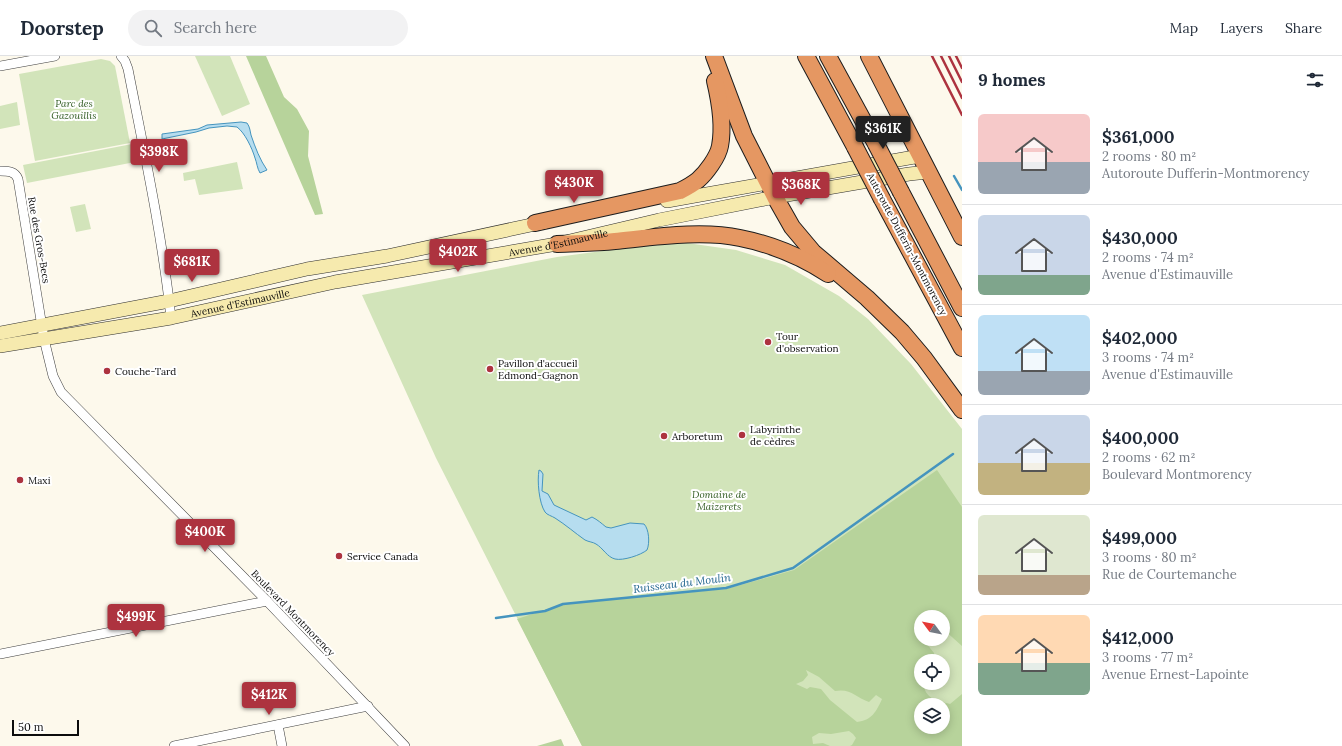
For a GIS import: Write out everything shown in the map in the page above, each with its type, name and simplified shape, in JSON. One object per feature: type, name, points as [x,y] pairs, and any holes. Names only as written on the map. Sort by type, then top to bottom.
[{"type":"highway","points":[[535,223],[680,191],[698,180],[711,165],[720,148],[722,128],[719,97],[710,56]]},
{"type":"highway","points":[[714,56],[744,136],[774,197],[792,228],[818,256],[867,298],[902,332],[924,358],[962,410]]},
{"type":"highway","name":"Autoroute Dufferin-Montmorency","points":[[806,56],[962,348]]},
{"type":"highway","name":"Autoroute Dufferin-Montmorency","points":[[828,56],[962,308]]},
{"type":"highway","points":[[869,56],[962,237]]},
{"type":"highway","points":[[557,244],[608,242],[677,235],[710,235],[740,238],[769,246],[798,258],[823,270],[867,298]]},
{"type":"main road","name":"Avenue d'Estimauville","points":[[0,333],[169,301],[307,269],[387,256],[535,223],[920,156]]},
{"type":"main road","name":"Avenue d'Estimauville","points":[[0,346],[171,318],[336,282],[557,244],[659,220],[774,197],[928,172]]},
{"type":"street","points":[[0,66],[55,56]]},
{"type":"street","points":[[121,56],[128,69],[143,143],[171,318]]},
{"type":"street","name":"Rue des Gros-Becs","points":[[0,171],[13,173],[18,179],[42,325]]},
{"type":"street","name":"Boulevard Montmorency","points":[[42,325],[52,376],[61,392],[267,601],[405,746]]},
{"type":"street","points":[[0,654],[267,601]]},
{"type":"street","points":[[174,746],[368,706]]},
{"type":"street","points":[[278,725],[282,746]]},
{"type":"green space","points":[[195,56],[230,56],[250,104],[222,116]]},
{"type":"green space","points":[[246,56],[266,56],[284,97],[297,109],[309,131],[308,156],[323,214],[315,215]]},
{"type":"green space","name":"Parc des Gazouillis","points":[[101,59],[110,61],[115,66],[130,143],[35,161],[19,74]]},
{"type":"green space","points":[[17,102],[20,125],[0,129],[0,106]]},
{"type":"green space","points":[[132,144],[135,162],[27,183],[23,165]]},
{"type":"green space","points":[[237,162],[243,189],[199,195],[195,179],[184,181],[183,173]]},
{"type":"green space","points":[[85,204],[91,229],[76,232],[70,207]]},
{"type":"green space","name":"Domaine de Maizerets","points":[[687,243],[736,250],[785,265],[839,296],[868,319],[911,364],[962,429],[962,746],[582,746],[436,458],[362,295],[557,257],[632,247]]},
{"type":"green space","points":[[937,470],[962,507],[962,646],[950,635],[950,610],[914,610],[914,646],[928,646],[934,654],[914,654],[914,690],[925,690],[932,698],[914,698],[914,734],[950,734],[950,704],[962,694],[962,746],[850,746],[856,738],[849,731],[831,734],[819,733],[812,737],[813,744],[823,743],[830,746],[582,746],[517,619],[563,604],[726,589],[794,570]],"holes":[[[806,670],[819,677],[835,691],[840,690],[849,692],[869,702],[876,695],[882,699],[873,715],[857,722],[830,700],[821,689],[810,687],[807,689],[796,684],[803,681],[808,675]]]},
{"type":"green space","points":[[561,739],[564,746],[537,746]]},
{"type":"water","points":[[241,122],[248,124],[256,149],[267,170],[260,173],[250,145],[243,133],[237,127],[227,126],[209,128],[162,139],[162,134],[198,129],[207,125]]},
{"type":"water","points":[[539,470],[543,474],[542,491],[548,494],[554,505],[586,520],[592,517],[606,527],[611,528],[630,523],[644,524],[647,529],[648,536],[647,550],[632,557],[615,559],[596,544],[585,540],[554,517],[547,514],[543,508],[540,498],[538,486]]},
{"type":"waterway","name":"Ruisseau du Moulin","points":[[954,176],[962,190]]},
{"type":"waterway","name":"Ruisseau du Moulin","points":[[496,618],[545,611],[563,604],[726,588],[793,568],[953,454]]},
{"type":"railway","points":[[932,56],[962,115]]},
{"type":"railway","points":[[941,56],[962,98]]},
{"type":"railway","points":[[949,56],[962,82]]},
{"type":"railway","points":[[956,56],[962,68]]},
{"type":"place","name":"Tour d'observation","points":[[768,342]]},
{"type":"place","name":"Pavillon d'accueil Edmond-Gagnon","points":[[490,369]]},
{"type":"place","name":"Couche-Tard","points":[[107,371]]},
{"type":"place","name":"Labyrinthe de cèdres","points":[[742,435]]},
{"type":"place","name":"Arboretum","points":[[664,436]]},
{"type":"place","name":"Maxi","points":[[20,480]]},
{"type":"place","name":"Service Canada","points":[[339,556]]}]
